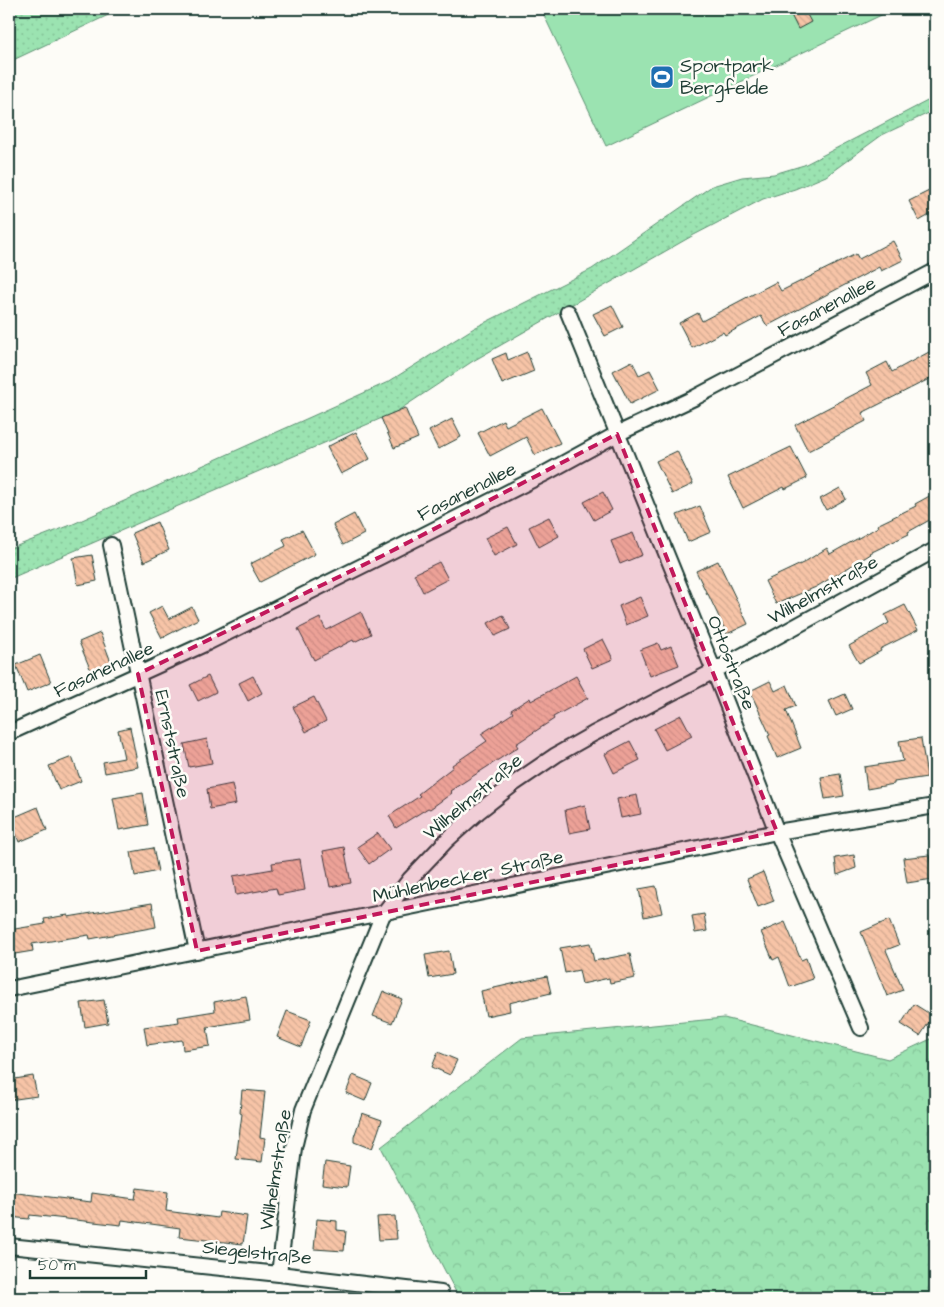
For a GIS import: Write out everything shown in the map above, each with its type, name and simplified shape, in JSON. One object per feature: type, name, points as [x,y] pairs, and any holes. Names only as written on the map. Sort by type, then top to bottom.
[{"type":"street","name":"Fasanenallee","points":[[9,733],[207,643],[416,539],[544,474],[617,434],[694,398],[935,272]]},
{"type":"street","name":"Ottostraße","points":[[568,312],[778,832],[861,1028]]},
{"type":"street","name":"Ernststraße","points":[[111,545],[197,951]]},
{"type":"street","name":"Wilhelmstraße","points":[[279,1274],[294,1148],[300,1119],[383,914],[410,878],[446,840],[472,817],[515,783],[574,744],[714,671],[935,550]]},
{"type":"street","name":"Mühlenbecker Straße","points":[[9,989],[778,832],[935,806]]},
{"type":"street","name":"Siegelstraße","points":[[9,1246],[441,1293]]},
{"type":"highlighted area","points":[[617,434],[777,832],[197,951],[138,674],[382,556]]},
{"type":"green space","points":[[9,9],[121,9],[9,62]]},
{"type":"green space","name":"Sportpark Bergfelde","points":[[541,9],[894,9],[606,146]]},
{"type":"green space","points":[[935,97],[935,110],[882,135],[826,176],[795,189],[763,199],[692,236],[473,361],[396,412],[9,579],[9,549],[71,525],[388,382],[474,328],[592,269],[712,186],[742,177],[774,174],[804,165]]},
{"type":"green space","points":[[724,1018],[888,1059],[935,1037],[935,1298],[459,1298],[381,1147],[522,1038]]},
{"type":"building","points":[[788,9],[804,9],[811,22],[798,29]]},
{"type":"building","points":[[935,188],[935,212],[919,221],[909,201]]},
{"type":"building","points":[[893,241],[903,260],[881,271],[879,267],[767,326],[761,316],[725,335],[723,332],[692,348],[679,323],[698,313],[702,321],[776,282],[781,291],[856,254],[859,259]]},
{"type":"building","points":[[612,305],[623,327],[605,336],[593,314]]},
{"type":"building","points":[[527,352],[534,371],[502,384],[492,359],[506,353],[508,360]]},
{"type":"building","points":[[929,352],[935,364],[935,376],[862,413],[866,421],[808,451],[795,425],[872,385],[866,373],[887,362],[892,372]]},
{"type":"building","points":[[632,361],[639,375],[650,370],[660,389],[630,404],[613,371]]},
{"type":"building","points":[[405,408],[418,438],[394,448],[381,418]]},
{"type":"building","points":[[542,408],[560,443],[535,455],[526,437],[490,456],[478,433],[503,420],[506,426]]},
{"type":"building","points":[[452,419],[461,437],[438,449],[429,431]]},
{"type":"building","points":[[356,432],[370,459],[341,474],[327,447]]},
{"type":"building","points":[[791,447],[807,478],[785,489],[784,487],[743,508],[728,477]]},
{"type":"building","points":[[677,451],[693,484],[672,494],[656,461]]},
{"type":"building","points":[[840,488],[846,499],[826,510],[820,499]]},
{"type":"building","points":[[603,492],[612,510],[594,520],[584,502]]},
{"type":"building","points":[[935,493],[935,517],[908,532],[909,534],[870,553],[816,587],[776,604],[765,581],[803,563],[827,548],[830,554],[878,527],[877,525],[916,506],[915,504]]},
{"type":"building","points":[[700,506],[711,532],[688,542],[677,515]]},
{"type":"building","points":[[354,514],[364,534],[343,545],[333,525]]},
{"type":"building","points":[[549,517],[559,536],[539,547],[529,527]]},
{"type":"building","points":[[157,522],[169,550],[144,562],[132,533]]},
{"type":"building","points":[[508,527],[517,544],[494,556],[485,538]]},
{"type":"building","points":[[302,530],[315,554],[260,582],[250,564],[286,546],[283,539]]},
{"type":"building","points":[[633,533],[642,555],[620,564],[611,541]]},
{"type":"building","points":[[92,555],[97,581],[78,585],[73,558]]},
{"type":"building","points":[[718,561],[748,624],[727,634],[696,571]]},
{"type":"building","points":[[439,562],[448,579],[423,592],[414,574]]},
{"type":"building","points":[[640,597],[648,616],[626,625],[619,606]]},
{"type":"building","points":[[905,605],[918,630],[880,649],[881,651],[859,663],[849,646],[889,623],[885,615]]},
{"type":"building","points":[[162,606],[169,619],[192,607],[198,619],[162,638],[149,613]]},
{"type":"building","points":[[361,612],[371,634],[354,642],[353,640],[314,660],[298,629],[320,618],[326,630]]},
{"type":"building","points":[[503,615],[510,629],[495,636],[488,623]]},
{"type":"building","points":[[100,633],[111,662],[91,671],[79,642]]},
{"type":"building","points":[[603,639],[613,659],[592,668],[583,649]]},
{"type":"building","points":[[658,643],[661,650],[671,646],[679,665],[650,676],[640,650]]},
{"type":"building","points":[[40,655],[51,682],[27,692],[16,665]]},
{"type":"building","points":[[208,676],[216,692],[198,701],[190,685]]},
{"type":"building","points":[[253,676],[262,693],[248,701],[239,683]]},
{"type":"building","points":[[576,676],[588,698],[553,717],[554,719],[516,744],[518,747],[450,791],[452,793],[430,809],[428,808],[396,828],[389,816],[420,796],[418,794],[453,767],[452,765],[487,741],[481,734],[513,713],[511,710],[530,698],[531,701]]},
{"type":"building","points":[[770,681],[775,691],[787,685],[796,706],[786,710],[801,748],[777,758],[768,736],[770,735],[750,691]]},
{"type":"building","points":[[845,694],[852,709],[836,716],[829,701]]},
{"type":"building","points":[[314,697],[326,721],[306,732],[293,707]]},
{"type":"building","points":[[681,715],[692,736],[665,750],[654,729]]},
{"type":"building","points":[[130,727],[138,767],[105,773],[103,762],[124,758],[118,730]]},
{"type":"building","points":[[921,738],[927,777],[894,782],[894,784],[867,789],[864,767],[903,761],[899,741]]},
{"type":"building","points":[[207,739],[212,763],[189,767],[184,744]]},
{"type":"building","points":[[630,741],[640,760],[614,773],[605,754]]},
{"type":"building","points":[[72,757],[81,781],[59,790],[49,766]]},
{"type":"building","points":[[840,774],[844,796],[825,799],[821,777]]},
{"type":"building","points":[[232,784],[236,804],[210,809],[207,789]]},
{"type":"building","points":[[143,793],[148,825],[119,830],[113,798]]},
{"type":"building","points":[[637,795],[641,814],[621,818],[617,799]]},
{"type":"building","points":[[585,805],[590,829],[569,833],[565,810]]},
{"type":"building","points":[[38,807],[47,830],[19,842],[10,819]]},
{"type":"building","points":[[378,833],[390,849],[369,864],[357,847]]},
{"type":"building","points":[[344,847],[351,883],[330,887],[323,851]]},
{"type":"building","points":[[153,848],[158,871],[135,876],[131,852]]},
{"type":"building","points":[[854,855],[856,868],[837,875],[835,858]]},
{"type":"building","points":[[929,855],[933,879],[907,883],[903,858]]},
{"type":"building","points":[[300,859],[305,890],[278,895],[276,888],[236,895],[233,876],[273,869],[272,863]]},
{"type":"building","points":[[763,872],[774,901],[758,907],[747,879]]},
{"type":"building","points":[[656,886],[662,913],[644,917],[639,889]]},
{"type":"building","points":[[152,903],[156,927],[90,939],[89,935],[32,944],[33,951],[9,955],[9,930],[45,924],[44,919],[68,915],[68,917]]},
{"type":"building","points":[[704,914],[707,931],[695,933],[692,916]]},
{"type":"building","points":[[889,920],[899,945],[886,950],[903,990],[887,996],[861,932]]},
{"type":"building","points":[[785,922],[801,960],[806,958],[813,979],[790,987],[779,957],[773,960],[761,932]]},
{"type":"building","points":[[590,943],[594,961],[630,954],[635,978],[610,983],[609,978],[582,984],[579,970],[565,973],[560,948]]},
{"type":"building","points":[[449,951],[453,974],[429,978],[425,955]]},
{"type":"building","points":[[547,976],[551,993],[509,1003],[510,1011],[486,1016],[481,991]]},
{"type":"building","points":[[383,991],[402,999],[392,1023],[373,1016]]},
{"type":"building","points":[[246,996],[250,1020],[207,1027],[210,1046],[183,1050],[182,1040],[147,1045],[144,1027],[179,1022],[178,1017],[215,1011],[214,1002]]},
{"type":"building","points":[[104,1000],[108,1023],[85,1027],[81,1003]]},
{"type":"building","points":[[914,1004],[933,1016],[920,1036],[901,1024]]},
{"type":"building","points":[[287,1011],[311,1020],[301,1047],[277,1037]]},
{"type":"building","points":[[438,1052],[457,1060],[450,1075],[432,1067]]},
{"type":"building","points":[[353,1075],[372,1083],[365,1101],[346,1093]]},
{"type":"building","points":[[33,1076],[37,1096],[9,1100],[9,1080]]},
{"type":"building","points":[[242,1090],[265,1092],[260,1137],[265,1138],[262,1162],[236,1159],[242,1114],[240,1113]]},
{"type":"building","points":[[362,1113],[382,1120],[372,1149],[354,1142]]},
{"type":"building","points":[[325,1162],[350,1166],[347,1187],[322,1184]]},
{"type":"building","points":[[137,1188],[168,1192],[166,1211],[218,1218],[219,1212],[247,1216],[243,1244],[179,1237],[180,1228],[122,1220],[121,1225],[30,1215],[29,1219],[9,1217],[9,1192],[91,1202],[92,1193],[135,1199]]},
{"type":"building","points":[[395,1216],[397,1239],[379,1240],[377,1217]]},
{"type":"building","points":[[317,1219],[337,1221],[337,1230],[346,1231],[344,1251],[314,1249]]},
{"type":"place","name":"Sportpark Bergfelde","points":[[662,77]]}]
